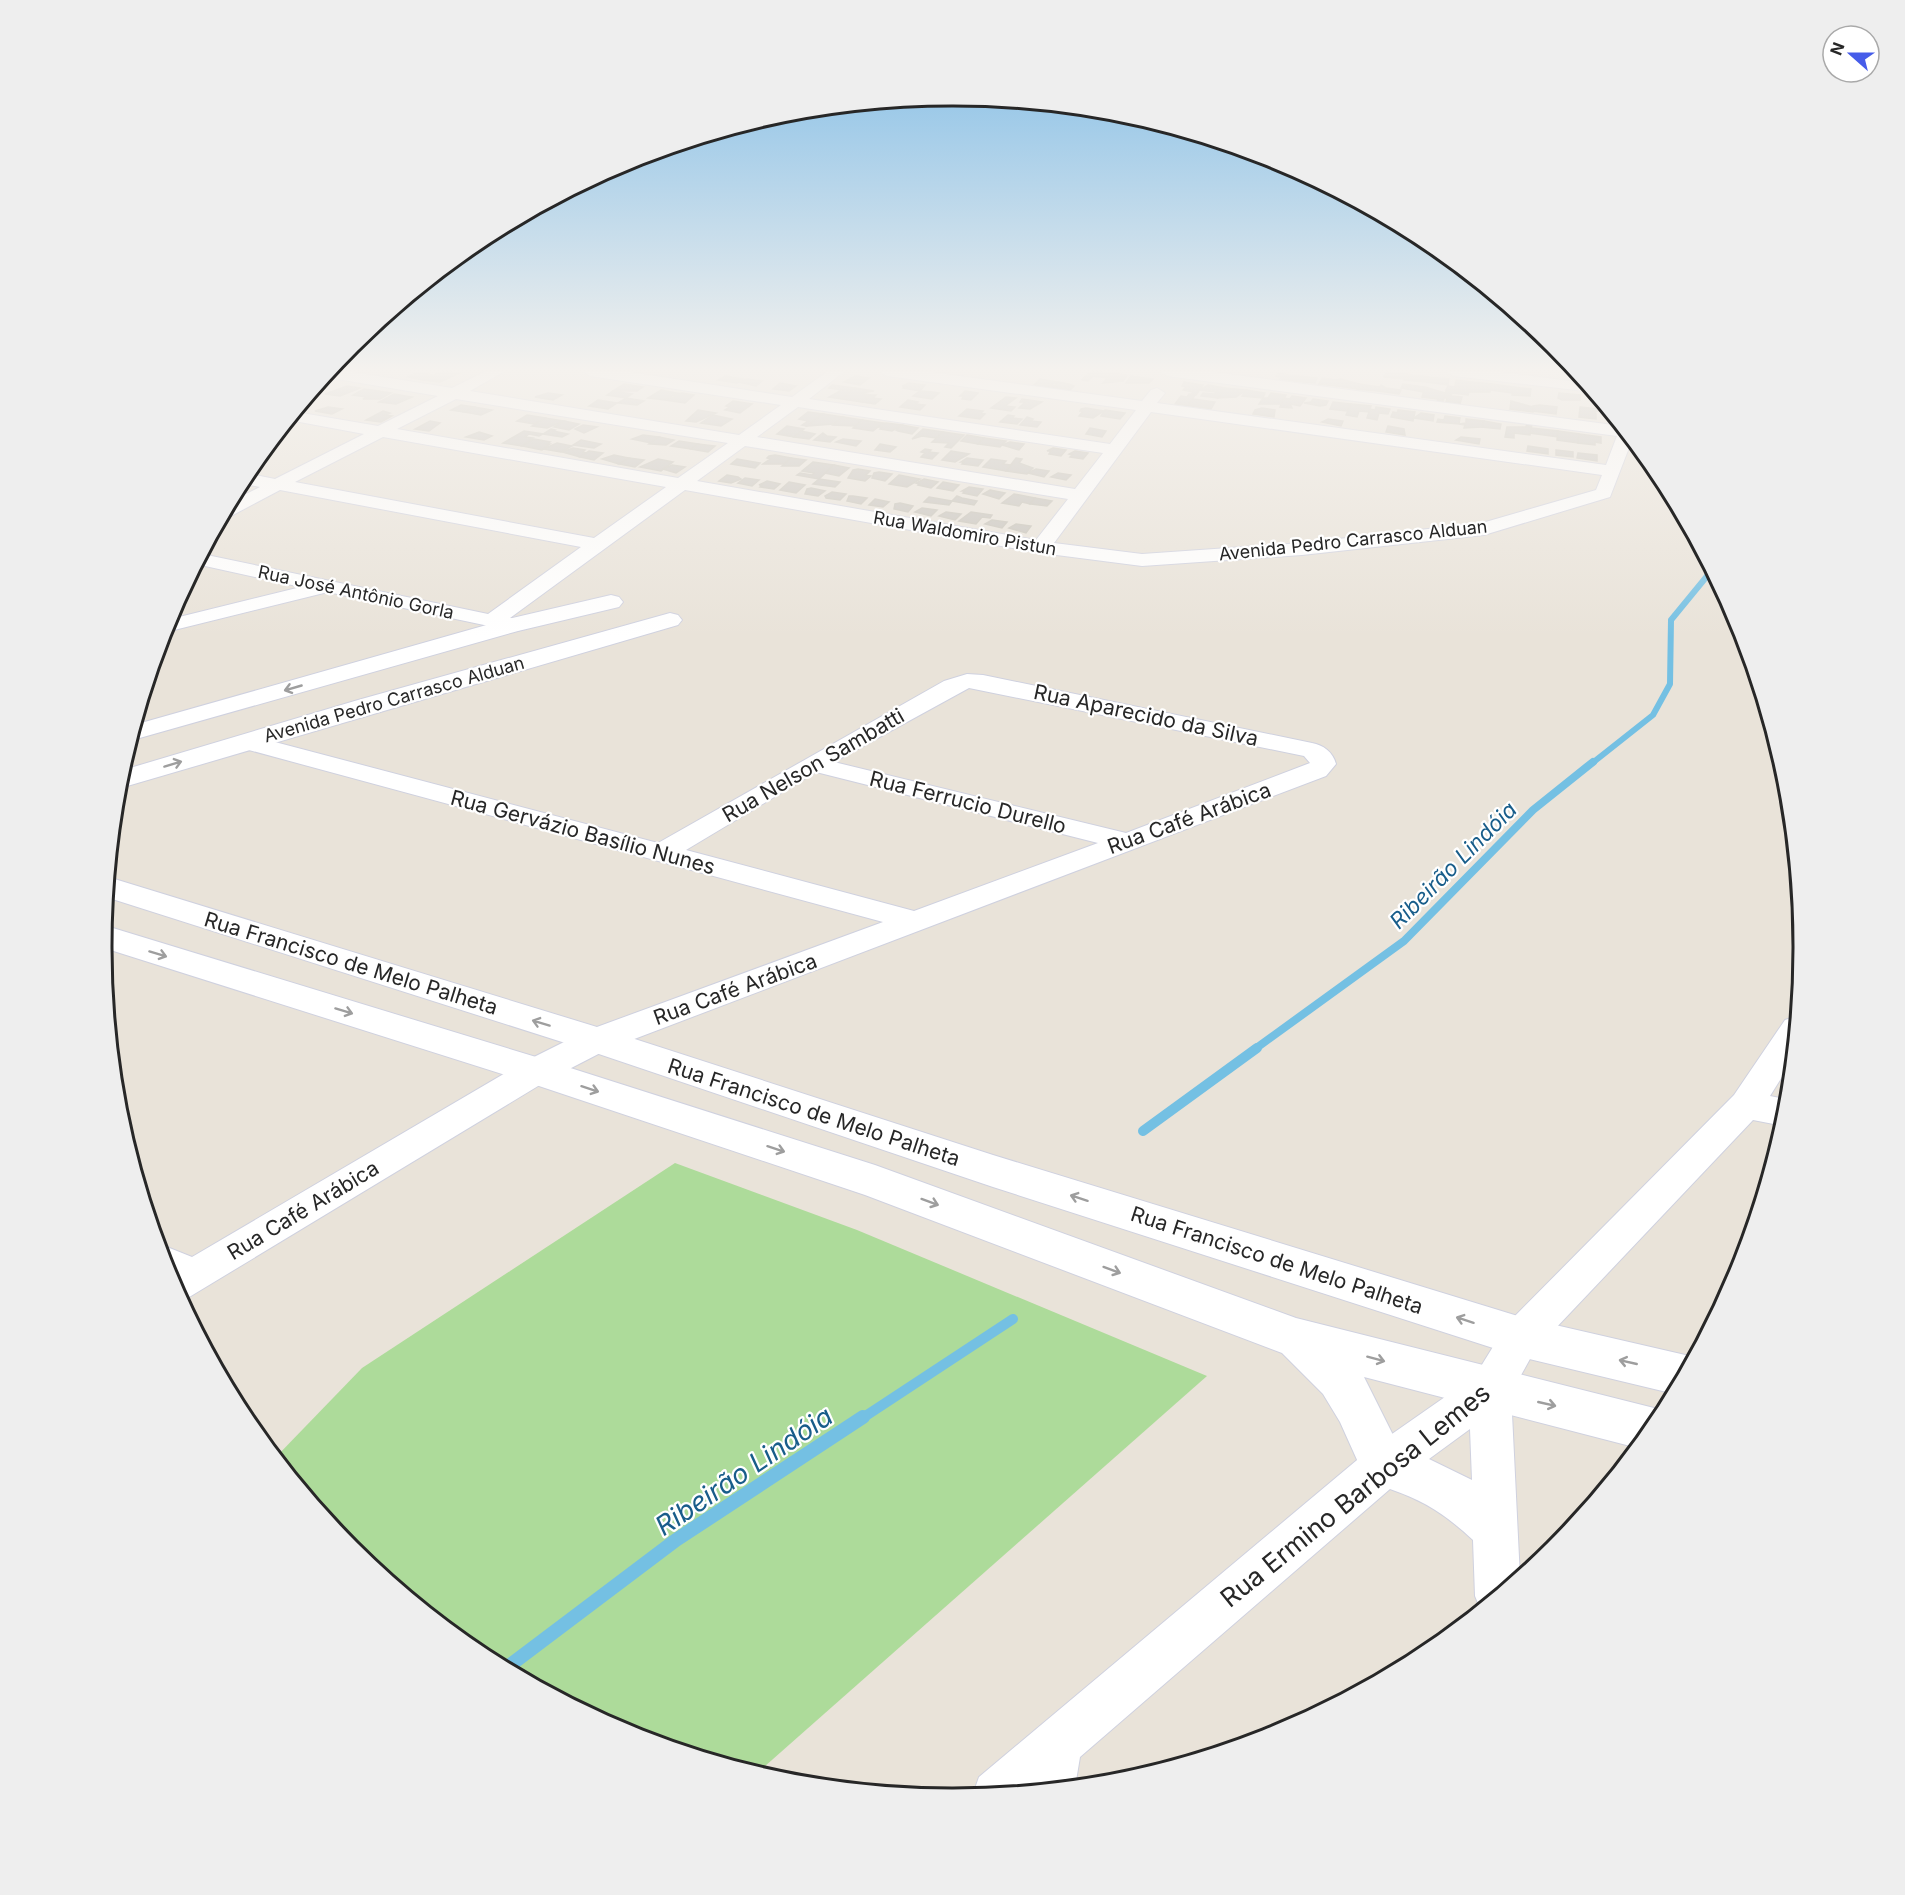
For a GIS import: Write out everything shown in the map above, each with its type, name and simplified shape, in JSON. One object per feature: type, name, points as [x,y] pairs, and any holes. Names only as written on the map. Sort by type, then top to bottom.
[{"type":"street","points":[[238,505],[327,459]]},
{"type":"street","name":"Rua Waldomiro Pistun","points":[[549,459],[1041,547],[1142,560]]},
{"type":"street","points":[[502,623],[600,545],[718,459]]},
{"type":"street","points":[[863,459],[1080,495]]},
{"type":"street","points":[[1041,547],[1108,459]]},
{"type":"street","points":[[1529,459],[1612,471]]},
{"type":"street","name":"Avenida Pedro Carrasco Alduan","points":[[1142,560],[1302,549],[1484,529],[1604,493],[1616,459]]},
{"type":"street","points":[[253,480],[600,545]]},
{"type":"street","name":"Rua José Antônio Gorla","points":[[206,561],[502,623]]},
{"type":"street","points":[[177,624],[327,586]]},
{"type":"street","name":"Avenida Pedro Carrasco Alduan","points":[[140,732],[350,671],[502,623],[611,602]]},
{"type":"street","name":"Avenida Pedro Carrasco Alduan","points":[[129,777],[367,705],[670,620]]},
{"type":"street","points":[[350,671],[367,705]]},
{"type":"street","name":"Rua Aparecido da Silva","points":[[967,681],[984,682],[1312,750],[1322,759]]},
{"type":"street","name":"Rua Nelson Sambatti","points":[[662,854],[812,764],[952,686],[967,681]]},
{"type":"street","name":"Rua Gervázio Basílio Nunes","points":[[247,742],[919,922]]},
{"type":"street","name":"Rua Café Arábica","points":[[178,1274],[536,1071],[597,1040],[919,922],[1125,841],[1317,771],[1322,768],[1322,759]]},
{"type":"street","name":"Rua Ferrucio Durello","points":[[812,764],[1125,841]]},
{"type":"street","name":"Rua Francisco de Melo Palheta","points":[[113,889],[597,1040],[982,1167],[1521,1337],[1678,1373]]},
{"type":"street","points":[[111,939],[536,1071],[875,1182],[1296,1338],[1490,1390],[1644,1427]]},
{"type":"street","name":"Rua Ermino Barbosa Lemes","points":[[1016,1786],[1053,1768],[1384,1465],[1490,1390],[1521,1337],[1746,1105],[1788,1041]]},
{"type":"street","points":[[1746,1105],[1777,1111]]},
{"type":"street","points":[[1296,1338],[1339,1379],[1356,1406],[1384,1465],[1424,1479],[1460,1498],[1495,1530]]},
{"type":"street","points":[[1490,1390],[1498,1588]]},
{"type":"green space","points":[[675,1163],[857,1230],[1207,1376],[764,1767],[682,1744],[581,1702],[532,1676],[485,1647],[441,1615],[398,1580],[358,1542],[320,1502],[280,1453],[362,1368]]},
{"type":"building","points":[[603,459],[627,459],[619,464]]},
{"type":"building","points":[[627,459],[644,460],[635,467],[619,464]]},
{"type":"building","points":[[657,459],[673,462],[661,471],[640,467]]},
{"type":"building","points":[[736,459],[760,463],[755,468],[731,464]]},
{"type":"building","points":[[769,459],[789,459],[784,464],[763,464]]},
{"type":"building","points":[[789,459],[806,460],[799,466],[782,466]]},
{"type":"building","points":[[943,459],[959,459],[955,462]]},
{"type":"building","points":[[965,459],[983,460],[978,466],[961,462]]},
{"type":"building","points":[[991,459],[1006,461],[1003,464],[1011,465],[1006,471],[983,467]]},
{"type":"building","points":[[1015,459],[1022,459],[1019,463],[1033,468],[1027,474],[1006,471]]},
{"type":"building","points":[[813,462],[834,465],[819,479],[797,475],[800,473],[812,475],[814,473],[802,471]]},
{"type":"building","points":[[672,465],[685,467],[676,473],[663,469]]},
{"type":"building","points":[[834,465],[849,468],[839,476],[825,473]]},
{"type":"building","points":[[1036,469],[1049,471],[1044,477],[1028,473]]},
{"type":"building","points":[[853,470],[870,471],[866,475],[871,476],[865,481],[848,478]]},
{"type":"building","points":[[874,473],[892,474],[885,481],[872,478]]},
{"type":"building","points":[[1058,473],[1071,475],[1066,480],[1051,477]]},
{"type":"building","points":[[727,475],[741,479],[731,483],[719,481]]},
{"type":"building","points":[[899,475],[920,479],[907,487],[889,484]]},
{"type":"building","points":[[745,478],[759,480],[752,486],[738,483]]},
{"type":"building","points":[[819,479],[840,482],[835,487],[813,484]]},
{"type":"building","points":[[924,479],[938,482],[931,488],[916,483]]},
{"type":"building","points":[[767,481],[780,484],[774,489],[760,487],[762,485],[759,485]]},
{"type":"building","points":[[789,482],[805,485],[796,493],[780,490]]},
{"type":"building","points":[[943,482],[959,485],[953,491],[937,488]]},
{"type":"building","points":[[969,487],[983,489],[977,496],[963,493],[965,491],[962,491]]},
{"type":"building","points":[[807,489],[825,491],[818,496],[805,494]]},
{"type":"building","points":[[990,490],[1005,493],[999,499],[983,494]]},
{"type":"building","points":[[832,492],[846,494],[840,500],[826,498],[825,496]]},
{"type":"building","points":[[1014,494],[1035,498],[1030,504],[1022,502],[1019,506],[1002,503]]},
{"type":"building","points":[[849,496],[867,498],[861,504],[847,501]]},
{"type":"building","points":[[957,496],[977,501],[974,505],[952,501]]},
{"type":"building","points":[[929,497],[952,501],[949,505],[924,502]]},
{"type":"building","points":[[1035,498],[1052,501],[1047,506],[1030,504]]},
{"type":"building","points":[[875,499],[889,502],[883,507],[869,505]]},
{"type":"building","points":[[895,504],[913,506],[908,512],[894,509]]},
{"type":"building","points":[[922,508],[937,510],[931,516],[915,512]]},
{"type":"building","points":[[946,512],[961,514],[955,520],[939,516]]},
{"type":"building","points":[[971,512],[992,515],[990,518],[982,517],[976,524],[959,521]]},
{"type":"building","points":[[992,520],[1007,522],[1002,528],[985,524]]},
{"type":"building","points":[[1016,524],[1031,526],[1026,533],[1009,528]]},
{"type":"waterway","name":"Ribeirão Lindóia","points":[[1591,764],[1653,715],[1670,684],[1671,620],[1707,576]]},
{"type":"waterway","name":"Ribeirão Lindóia","points":[[1255,1049],[1404,941],[1533,810],[1593,762]]},
{"type":"waterway","name":"Ribeirão Lindóia","points":[[1143,1131],[1257,1048]]},
{"type":"waterway","name":"Ribeirão Lindóia","points":[[861,1419],[1013,1319]]},
{"type":"waterway","name":"Ribeirão Lindóia","points":[[512,1664],[676,1540],[863,1417]]}]
